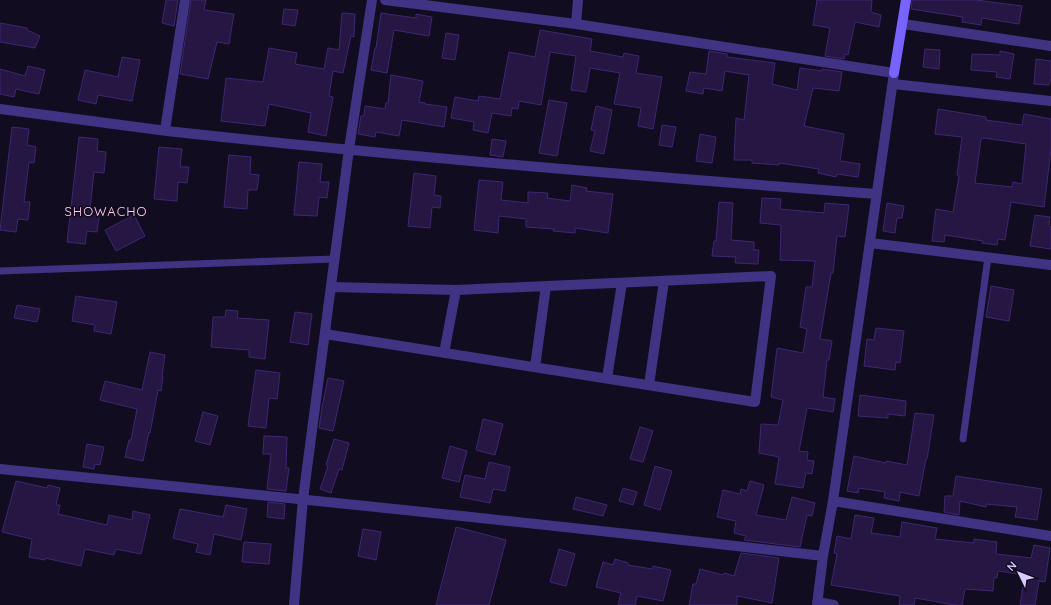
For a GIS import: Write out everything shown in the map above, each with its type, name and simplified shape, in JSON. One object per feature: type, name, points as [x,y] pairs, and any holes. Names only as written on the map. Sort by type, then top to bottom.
[{"type":"street","points":[[165,130],[185,0]]},
{"type":"street","points":[[294,605],[303,499],[349,149],[372,0]]},
{"type":"street","points":[[385,0],[576,24],[894,73]]},
{"type":"street","points":[[576,24],[578,0]]},
{"type":"street","points":[[834,605],[817,604],[822,556],[833,501],[894,73],[906,0]]},
{"type":"street","points":[[903,24],[1051,46]]},
{"type":"street","points":[[893,84],[1051,101]]},
{"type":"street","points":[[0,110],[165,130],[349,149],[606,173],[877,194]]},
{"type":"street","points":[[870,244],[1051,265]]},
{"type":"street","points":[[325,334],[755,402],[771,276],[456,290],[331,287]]},
{"type":"street","points":[[649,385],[664,281]]},
{"type":"street","points":[[607,378],[622,283]]},
{"type":"street","points":[[535,367],[546,286]]},
{"type":"street","points":[[444,353],[456,290]]},
{"type":"street","points":[[0,469],[303,499],[822,556]]},
{"type":"street","points":[[833,501],[1051,536]]},
{"type":"lane","points":[[963,439],[988,258]]},
{"type":"lane","points":[[0,271],[334,260]]},
{"type":"building","points":[[166,0],[178,0],[174,26],[162,23]]},
{"type":"building","points":[[191,0],[206,0],[204,10],[234,14],[229,44],[217,42],[208,79],[180,74]]},
{"type":"building","points":[[817,0],[872,0],[871,12],[881,15],[879,27],[855,22],[848,55],[845,54],[844,59],[825,56],[830,28],[813,25]]},
{"type":"building","points":[[912,0],[976,0],[1022,6],[1019,24],[982,18],[981,25],[962,22],[963,17],[911,9]]},
{"type":"building","points":[[284,9],[298,10],[295,26],[282,24]]},
{"type":"building","points":[[342,13],[355,14],[354,37],[351,36],[343,73],[333,71],[329,96],[333,97],[326,136],[308,132],[311,113],[269,104],[265,126],[221,121],[226,78],[263,82],[269,48],[297,53],[295,64],[324,69],[328,48],[339,50]]},
{"type":"building","points":[[381,13],[416,18],[416,14],[432,17],[429,36],[394,30],[387,73],[371,70]]},
{"type":"building","points":[[0,23],[27,28],[27,30],[40,36],[35,48],[0,42]]},
{"type":"building","points":[[540,30],[592,39],[590,51],[623,57],[624,53],[639,56],[636,73],[662,77],[653,129],[638,126],[641,108],[614,104],[620,73],[590,68],[586,92],[571,90],[576,56],[550,52],[541,105],[519,101],[518,109],[512,108],[511,116],[492,113],[488,133],[473,130],[474,122],[451,118],[455,97],[478,101],[479,96],[500,99],[509,52],[535,57]]},
{"type":"building","points":[[446,33],[459,35],[455,60],[442,58]]},
{"type":"building","points":[[925,49],[940,50],[939,69],[923,67]]},
{"type":"building","points":[[709,51],[727,54],[727,57],[775,63],[772,84],[797,90],[800,68],[842,72],[839,91],[813,88],[804,126],[844,134],[840,161],[860,164],[858,177],[837,174],[836,177],[818,173],[819,169],[779,163],[779,165],[752,163],[752,160],[734,160],[736,118],[744,120],[749,75],[725,71],[722,91],[704,88],[703,94],[686,91],[690,72],[706,74]]},
{"type":"building","points":[[1000,51],[1014,54],[1010,79],[996,77],[997,72],[971,70],[972,54],[1000,55]]},
{"type":"building","points":[[122,57],[140,60],[132,101],[98,95],[96,104],[78,100],[85,70],[118,77]]},
{"type":"building","points":[[1036,59],[1051,61],[1051,78],[1049,85],[1034,84]]},
{"type":"building","points":[[28,66],[45,70],[39,94],[16,89],[14,97],[0,94],[0,69],[25,76]]},
{"type":"building","points":[[391,75],[423,81],[419,102],[447,107],[444,127],[402,120],[399,136],[376,132],[375,137],[358,134],[361,116],[364,116],[365,106],[385,109],[386,103],[388,103]]},
{"type":"building","points":[[549,100],[567,103],[557,156],[539,153]]},
{"type":"building","points":[[596,106],[612,110],[604,154],[590,151],[595,131],[591,130]]},
{"type":"building","points":[[938,109],[986,117],[986,120],[1022,125],[1024,114],[1051,119],[1051,150],[1044,207],[1011,202],[1005,240],[998,239],[997,245],[982,243],[983,241],[945,235],[944,242],[932,241],[936,209],[953,212],[959,176],[957,175],[962,137],[935,134]],"holes":[[[984,138],[1026,144],[1022,184],[1013,182],[1012,187],[975,183],[981,139]]]},
{"type":"building","points":[[662,125],[676,127],[672,147],[659,145]]},
{"type":"building","points":[[12,127],[29,129],[27,145],[36,147],[34,163],[29,162],[24,202],[30,202],[28,220],[18,219],[16,232],[0,230]]},
{"type":"building","points":[[700,134],[716,137],[712,163],[696,161]]},
{"type":"building","points":[[79,137],[98,139],[97,151],[106,152],[104,173],[94,172],[90,209],[100,211],[97,232],[87,231],[85,244],[67,242]]},
{"type":"building","points":[[492,139],[506,141],[503,157],[490,155]]},
{"type":"building","points":[[159,147],[182,149],[180,167],[189,167],[187,183],[178,182],[177,201],[154,199]]},
{"type":"building","points":[[229,155],[251,157],[250,174],[259,175],[257,190],[248,190],[247,209],[224,207]]},
{"type":"building","points":[[299,162],[322,164],[320,182],[329,182],[327,198],[319,197],[317,216],[294,215]]},
{"type":"building","points":[[414,173],[436,176],[434,195],[441,196],[440,208],[432,207],[430,228],[408,226]]},
{"type":"building","points":[[479,180],[503,182],[501,200],[528,203],[528,192],[548,193],[547,198],[570,201],[572,185],[587,188],[586,191],[613,194],[608,233],[575,228],[575,233],[553,231],[554,229],[526,227],[526,219],[499,216],[498,233],[474,230]]},
{"type":"building","points":[[762,198],[781,199],[780,209],[824,213],[825,203],[849,205],[845,237],[837,236],[833,273],[831,273],[820,339],[832,341],[829,360],[827,360],[823,397],[835,399],[833,412],[807,408],[799,451],[808,452],[807,460],[814,461],[812,474],[806,473],[803,488],[775,484],[779,457],[759,453],[761,424],[778,425],[783,400],[771,397],[777,348],[803,353],[807,329],[800,327],[806,287],[812,287],[815,261],[780,260],[781,225],[760,223]]},
{"type":"building","points":[[719,202],[733,203],[731,240],[754,242],[754,250],[759,250],[758,264],[735,263],[736,257],[712,256],[714,241],[716,241]]},
{"type":"building","points":[[887,203],[904,206],[902,218],[897,218],[895,233],[883,231]]},
{"type":"building","points":[[134,215],[145,236],[116,251],[105,230]]},
{"type":"building","points":[[1035,215],[1050,217],[1049,226],[1051,227],[1051,249],[1030,246]]},
{"type":"building","points":[[991,286],[1014,290],[1009,321],[986,317]]},
{"type":"building","points":[[76,296],[117,302],[111,334],[94,331],[95,325],[72,321]]},
{"type":"building","points":[[17,305],[40,309],[37,322],[14,318]]},
{"type":"building","points":[[226,310],[238,311],[237,318],[269,320],[265,359],[249,357],[249,350],[211,347],[213,317],[225,317]]},
{"type":"building","points":[[295,312],[312,314],[308,345],[290,342]]},
{"type":"building","points":[[876,328],[904,331],[900,363],[896,362],[895,370],[864,366],[867,339],[874,340]]},
{"type":"building","points":[[150,352],[165,355],[161,391],[158,390],[143,461],[125,457],[129,440],[131,440],[137,409],[100,400],[105,381],[142,390]]},
{"type":"building","points":[[256,370],[280,373],[277,399],[269,398],[266,428],[248,426]]},
{"type":"building","points":[[328,378],[344,381],[333,431],[319,428]]},
{"type":"building","points":[[860,395],[906,401],[905,416],[888,414],[888,418],[858,416]]},
{"type":"building","points":[[203,412],[218,416],[210,445],[195,441]]},
{"type":"building","points":[[915,413],[934,415],[919,496],[900,492],[899,501],[884,498],[885,492],[859,488],[858,493],[847,491],[854,456],[886,463],[886,461],[907,465]]},
{"type":"building","points":[[483,419],[503,424],[495,455],[476,450]]},
{"type":"building","points":[[640,427],[653,431],[643,462],[630,459]]},
{"type":"building","points":[[264,436],[287,437],[286,468],[289,468],[286,491],[267,489],[271,454],[263,454]]},
{"type":"building","points":[[334,439],[349,443],[342,470],[339,469],[331,493],[320,489],[328,466],[326,465]]},
{"type":"building","points":[[87,444],[104,447],[100,465],[95,464],[94,469],[83,467]]},
{"type":"building","points":[[450,446],[467,451],[459,482],[442,478]]},
{"type":"building","points":[[489,462],[510,467],[505,491],[493,489],[490,503],[460,497],[465,475],[485,479]]},
{"type":"building","points":[[655,466],[672,471],[660,510],[644,505]]},
{"type":"building","points":[[956,476],[1042,489],[1037,520],[1015,517],[1017,507],[986,504],[986,507],[960,501],[959,515],[944,512],[945,496],[953,496]]},
{"type":"building","points":[[16,481],[47,488],[48,485],[60,488],[56,505],[60,505],[58,514],[107,525],[109,515],[132,520],[133,511],[150,515],[141,554],[116,549],[114,555],[85,549],[81,566],[45,558],[45,560],[29,557],[32,539],[2,532]]},
{"type":"building","points":[[750,481],[764,485],[756,515],[786,520],[792,497],[815,503],[812,516],[807,515],[800,547],[744,540],[746,536],[734,533],[736,521],[717,517],[723,490],[740,494],[741,489],[747,491]]},
{"type":"building","points":[[623,488],[637,492],[633,505],[619,501]]},
{"type":"building","points":[[576,497],[607,505],[603,516],[573,509]]},
{"type":"building","points":[[268,502],[285,504],[284,519],[267,517]]},
{"type":"building","points":[[226,505],[247,509],[241,540],[214,534],[210,555],[196,552],[198,544],[173,538],[180,509],[223,517]]},
{"type":"building","points":[[855,515],[874,518],[871,533],[900,537],[902,522],[937,528],[935,539],[974,543],[974,539],[997,542],[996,554],[1031,558],[1034,545],[1050,548],[1045,582],[1039,581],[1035,605],[1020,605],[1025,575],[998,571],[997,578],[994,577],[993,591],[965,589],[962,605],[915,598],[914,605],[899,605],[900,596],[831,585],[837,554],[834,553],[837,536],[851,539]]},
{"type":"building","points":[[456,527],[506,540],[489,605],[436,605]]},
{"type":"building","points":[[363,529],[381,532],[376,560],[358,556]]},
{"type":"building","points":[[244,542],[271,544],[269,564],[242,562]]},
{"type":"building","points":[[559,549],[575,554],[566,586],[550,582]]},
{"type":"building","points":[[741,553],[779,558],[772,603],[737,596],[737,605],[689,605],[693,584],[696,584],[700,569],[723,575],[724,573],[734,576]]},
{"type":"building","points":[[615,559],[628,563],[628,565],[652,569],[653,566],[671,570],[663,601],[637,596],[635,605],[618,605],[621,593],[596,587],[603,562],[613,565]]},
{"type":"district","name":"SHOWACHO","points":[[106,211]]}]
